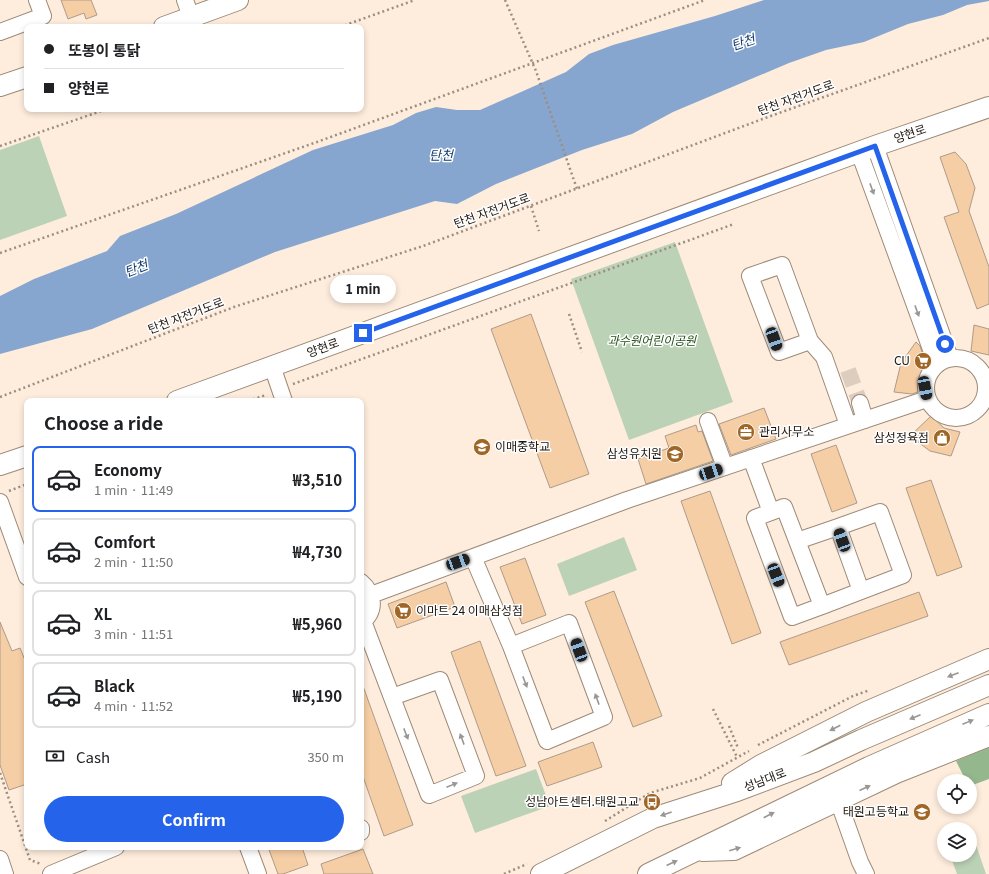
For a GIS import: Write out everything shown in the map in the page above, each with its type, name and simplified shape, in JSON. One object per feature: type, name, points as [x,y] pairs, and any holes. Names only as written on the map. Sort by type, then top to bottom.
[{"type":"main road","points":[[168,24],[188,9],[238,0]]},
{"type":"main road","points":[[0,86],[24,77]]},
{"type":"main road","name":"양현로","points":[[185,398],[867,149],[989,107]]},
{"type":"main road","points":[[0,466],[24,457]]},
{"type":"main road","points":[[703,801],[760,765],[866,712],[989,659]]},
{"type":"main road","name":"성남대로","points":[[541,874],[653,818],[737,791],[814,762],[989,684]]},
{"type":"main road","points":[[648,874],[869,767],[989,714]]},
{"type":"main road","points":[[696,851],[734,850],[896,773],[989,736]]},
{"type":"street","points":[[0,32],[43,16],[37,0]]},
{"type":"street","points":[[867,149],[943,360]]},
{"type":"street","points":[[810,341],[779,352],[750,276],[782,265],[810,341],[824,357],[848,426]]},
{"type":"street","points":[[960,358],[970,361],[987,376],[985,396],[981,405],[975,412],[967,417],[957,418],[939,414],[927,399],[925,388],[927,378],[943,360],[960,358]]},
{"type":"street","points":[[272,366],[282,395]]},
{"type":"street","points":[[371,594],[627,500],[927,399]]},
{"type":"street","points":[[860,403],[865,420]]},
{"type":"street","points":[[708,420],[725,467]]},
{"type":"street","points":[[751,458],[771,512]]},
{"type":"street","points":[[3,497],[24,567]]},
{"type":"street","points":[[797,541],[880,512],[883,519],[903,576],[861,591],[822,606],[792,617],[755,518],[784,507],[797,541],[822,606]]},
{"type":"street","points":[[838,527],[861,591]]},
{"type":"street","points":[[473,557],[547,741],[604,717],[569,623],[510,646]]},
{"type":"street","points":[[364,586],[371,594],[372,603],[371,611],[364,620]]},
{"type":"street","points":[[364,627],[429,795],[476,776],[440,680],[392,697]]},
{"type":"street","points":[[838,800],[860,862],[866,874]]},
{"type":"street","points":[[48,869],[107,850]]},
{"type":"street","points":[[249,850],[258,874]]},
{"type":"street","points":[[0,859],[5,874]]},
{"type":"path","points":[[348,24],[415,0]]},
{"type":"path","points":[[505,0],[536,71],[577,189]]},
{"type":"path","points":[[0,253],[317,142],[705,0]]},
{"type":"path","name":"탄천 자전거도로","points":[[0,396],[234,307],[423,246],[989,38]]},
{"type":"path","points":[[0,146],[98,112]]},
{"type":"path","points":[[531,206],[539,231]]},
{"type":"path","points":[[265,398],[282,395],[312,375],[734,224]]},
{"type":"path","points":[[569,314],[582,352]]},
{"type":"path","points":[[3,497],[24,486]]},
{"type":"path","points":[[713,709],[737,757]]},
{"type":"path","points":[[729,726],[738,748]]},
{"type":"path","points":[[0,773],[24,843]]},
{"type":"path","points":[[27,850],[30,860],[48,869]]},
{"type":"green space","points":[[39,136],[67,216],[0,240],[0,150]]},
{"type":"green space","name":"과수원어린이공원","points":[[675,242],[733,402],[629,440],[571,279]]},
{"type":"green space","points":[[624,537],[637,570],[569,596],[557,564]]},
{"type":"green space","points":[[989,747],[989,779],[977,783],[977,774],[962,774],[956,761]]},
{"type":"green space","points":[[536,769],[550,806],[475,833],[461,796]]},
{"type":"green space","points":[[977,848],[986,874],[957,874],[953,862],[977,862]]},
{"type":"water","name":"탄천","points":[[764,0],[989,1],[967,5],[943,15],[908,24],[864,42],[826,50],[789,63],[673,112],[632,134],[582,150],[496,184],[457,204],[435,201],[275,252],[92,329],[0,354],[0,296],[34,279],[107,251],[120,236],[176,214],[313,150],[393,125],[416,113],[436,107],[457,110],[480,110],[566,72],[589,54],[613,45],[715,16]]},
{"type":"building","points":[[61,0],[91,0],[97,15],[86,19],[84,13],[68,19]]},
{"type":"building","points":[[955,152],[966,164],[975,188],[969,211],[989,267],[989,304],[977,309],[944,217],[959,212],[940,157]]},
{"type":"building","points":[[531,314],[589,474],[550,488],[491,329]]},
{"type":"building","points":[[974,325],[989,329],[989,355],[971,351]]},
{"type":"building","points":[[916,342],[920,346],[927,367],[923,372],[920,391],[912,394],[894,392],[901,363]]},
{"type":"building","name":"관리사무소","points":[[764,408],[776,439],[731,455],[719,424]]},
{"type":"building","points":[[931,416],[944,428],[960,432],[951,456],[930,451],[910,436]]},
{"type":"building","name":"삼성유치원","points":[[696,425],[698,432],[702,431],[713,461],[646,484],[638,459],[669,448],[665,436]]},
{"type":"building","points":[[836,445],[857,503],[832,512],[811,454]]},
{"type":"building","points":[[931,480],[962,567],[937,576],[906,488]]},
{"type":"building","points":[[710,491],[761,633],[732,644],[681,501]]},
{"type":"building","points":[[525,558],[546,615],[522,624],[500,567]]},
{"type":"building","points":[[446,582],[455,607],[397,628],[388,604]]},
{"type":"building","points":[[614,591],[662,716],[633,727],[585,602]]},
{"type":"building","points":[[919,592],[928,616],[789,665],[780,642]]},
{"type":"building","points":[[0,622],[12,651],[20,648],[24,658],[24,785],[9,790],[0,765]]},
{"type":"building","points":[[480,641],[526,766],[496,776],[451,652]]},
{"type":"building","points":[[364,689],[413,825],[384,836],[364,779]]},
{"type":"building","points":[[593,742],[602,767],[547,786],[538,762]]},
{"type":"building","points":[[269,850],[303,850],[308,865],[283,874],[278,874]]},
{"type":"building","points":[[363,850],[373,874],[324,874],[321,864]]},
{"type":"tunnel","points":[[848,370],[860,403]]},
{"type":"place","name":"CU","points":[[923,361]]},
{"type":"place","name":"관리사무소","points":[[746,432]]},
{"type":"place","name":"삼성정육점","points":[[942,438]]},
{"type":"place","name":"이매중학교","points":[[482,447]]},
{"type":"place","name":"삼성유치원","points":[[675,454]]},
{"type":"place","name":"이마트 24 이매삼성점","points":[[403,611]]},
{"type":"place","name":"성남아트센터.태원고교","points":[[652,802]]},
{"type":"place","name":"태원고등학교","points":[[922,812]]},
{"type":"route","points":[[363,333],[875,146],[945,344]]}]
